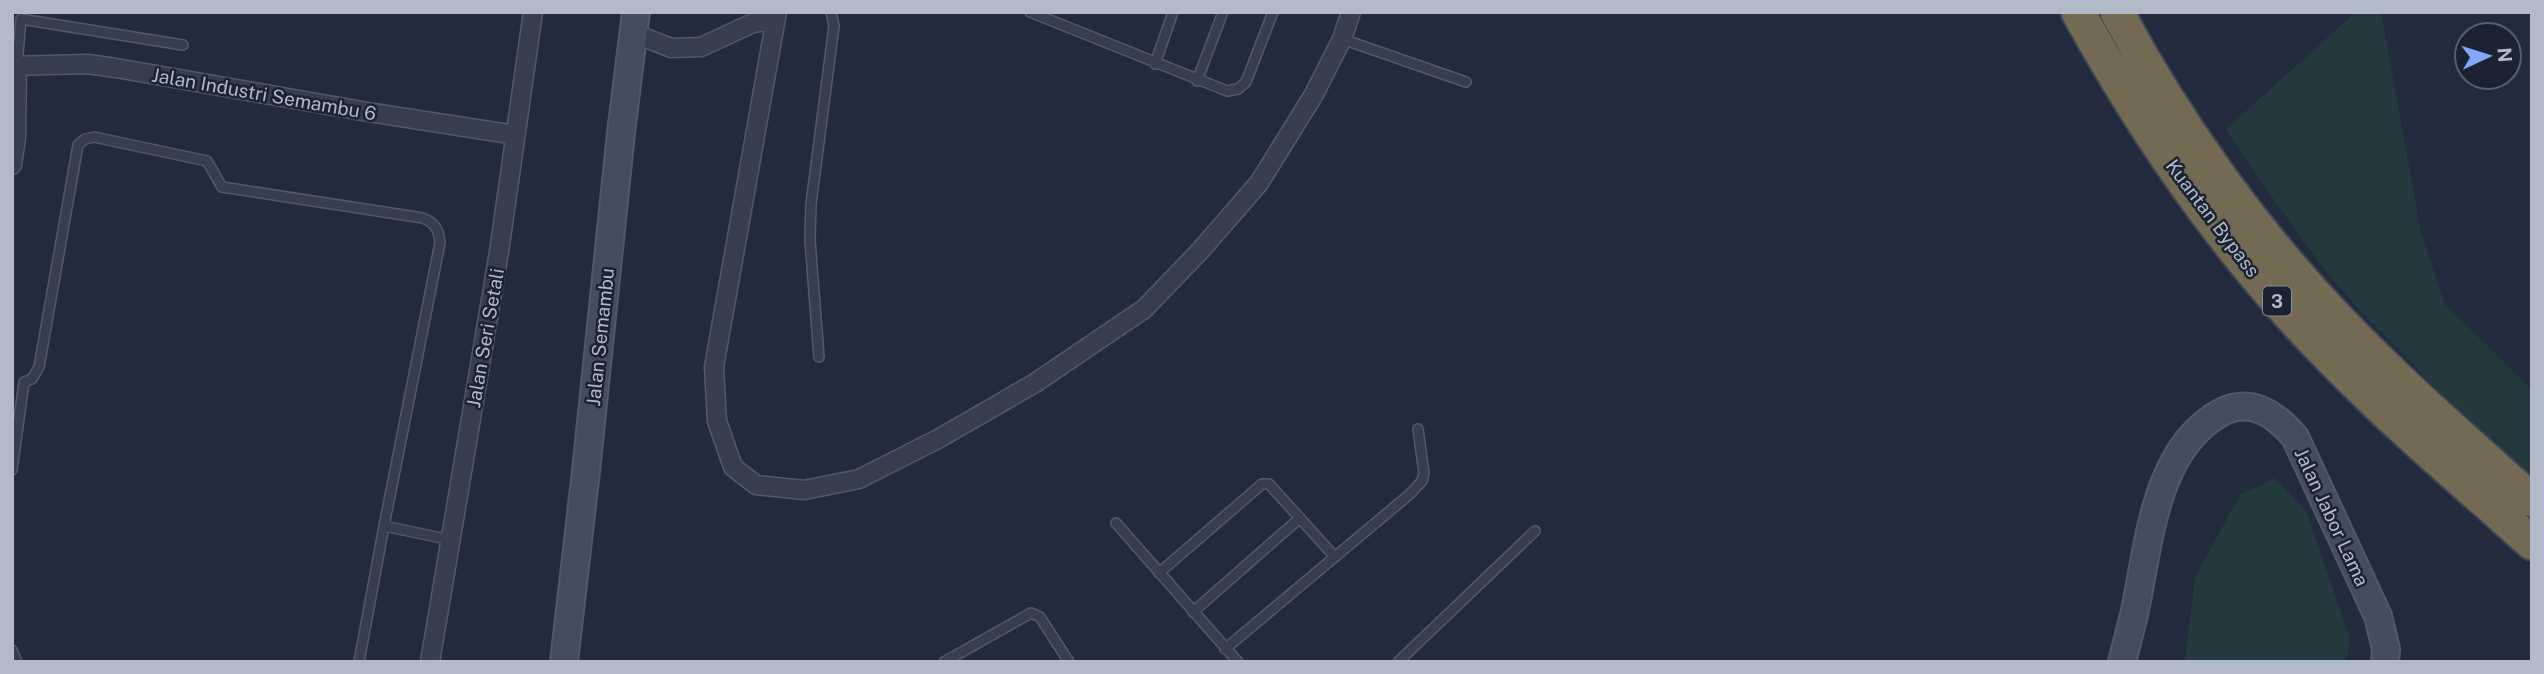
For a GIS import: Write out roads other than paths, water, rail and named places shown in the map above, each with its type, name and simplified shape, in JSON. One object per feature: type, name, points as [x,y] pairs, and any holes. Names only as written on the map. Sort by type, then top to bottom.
[{"type":"highway","name":"Kuantan Bypass","points":[[2078,12],[2135,111],[2234,249],[2286,311],[2392,418],[2532,543]]},
{"type":"highway","name":"Kuantan Bypass","points":[[2117,12],[2155,79],[2202,149],[2292,267],[2372,354],[2532,500]]},
{"type":"main road","name":"Jalan Semambu","points":[[564,662],[634,23]]},
{"type":"main road","name":"Jalan Jabor Lama","points":[[2122,662],[2158,500],[2174,464],[2192,435],[2212,418],[2228,409],[2246,406],[2262,409],[2279,418],[2295,437],[2378,616],[2386,649],[2385,662]]},
{"type":"street","name":"Jalan Seri Setali","points":[[430,662],[499,252],[533,12]]},
{"type":"street","points":[[634,23],[671,48],[701,47],[753,23],[776,16],[714,367],[718,421],[733,467],[756,485],[804,490],[859,479],[938,439],[1035,383],[1144,309],[1200,251],[1259,183],[1313,96],[1342,39],[1351,12]]},
{"type":"street","name":"Jalan Industri Semambu 6","points":[[15,66],[87,64],[116,68],[515,135]]},
{"type":"street","points":[[12,165],[16,138],[15,66]]},
{"type":"lane","points":[[819,357],[810,240],[811,204],[834,26],[831,12]]},
{"type":"lane","points":[[1030,12],[1227,92],[1238,89],[1246,82],[1273,12]]},
{"type":"lane","points":[[1154,64],[1173,12]]},
{"type":"lane","points":[[1197,81],[1223,12]]},
{"type":"lane","points":[[15,66],[21,16],[183,46]]},
{"type":"lane","points":[[1342,39],[1466,82]]},
{"type":"lane","points":[[12,470],[24,382],[32,379],[39,366],[78,145],[85,139],[94,138],[207,161],[222,187],[423,218],[437,228],[440,243],[359,662]]},
{"type":"lane","points":[[1226,649],[1422,481],[1424,473],[1418,429]]},
{"type":"lane","points":[[1159,573],[1262,484],[1269,484],[1335,557]]},
{"type":"lane","points":[[1194,612],[1300,518]]},
{"type":"lane","points":[[1116,523],[1238,662]]},
{"type":"lane","points":[[384,526],[451,540]]},
{"type":"lane","points":[[1398,662],[1535,531]]},
{"type":"lane","points":[[944,662],[1031,613],[1040,617],[1069,662]]},
{"type":"lane","points":[[12,650],[17,662]]}]
